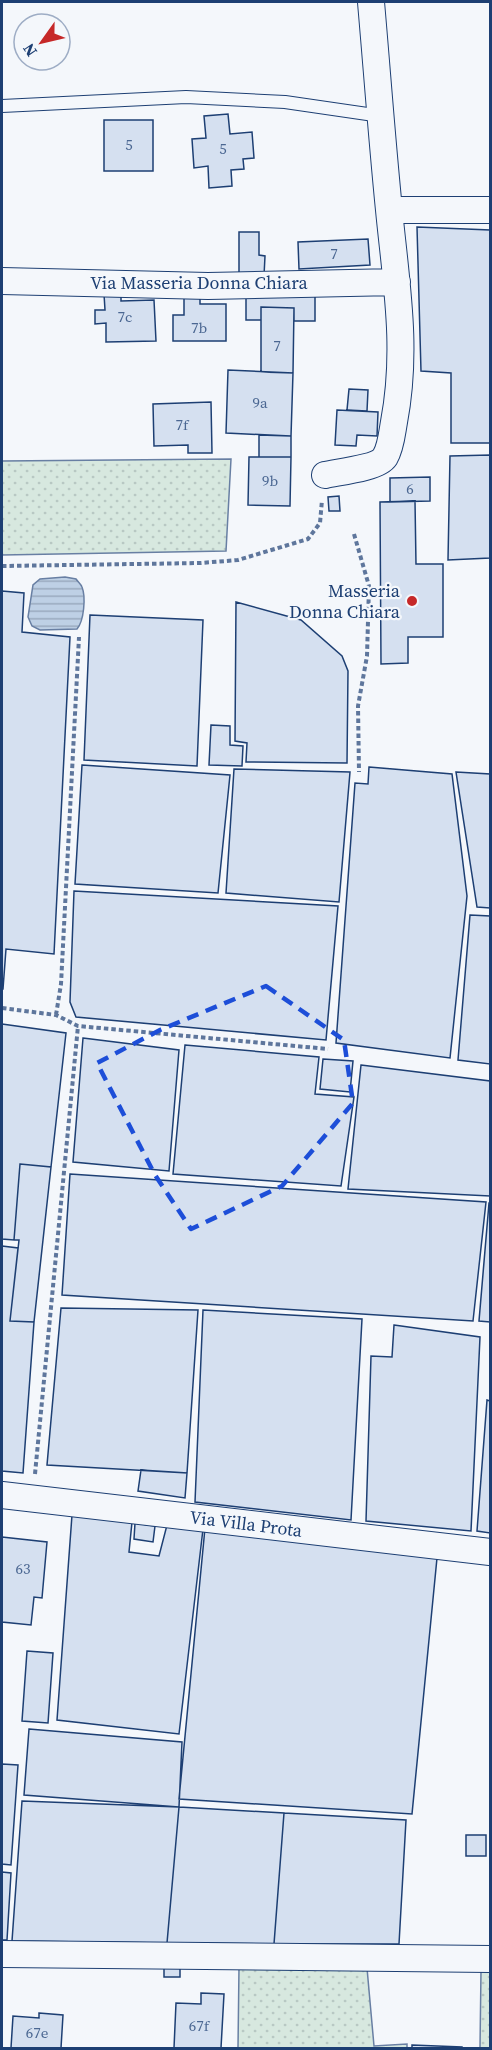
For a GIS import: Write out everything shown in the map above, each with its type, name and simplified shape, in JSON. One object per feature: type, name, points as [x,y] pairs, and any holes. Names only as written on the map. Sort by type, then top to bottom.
[{"type":"street","points":[[325,475],[372,465],[384,459],[388,450],[400,390],[401,348],[397,282],[371,2]]},
{"type":"street","points":[[389,210],[490,210]]},
{"type":"street","name":"Via Masseria Donna Chiara","points":[[2,281],[208,286],[397,282]]},
{"type":"street","name":"Via Villa Prota","points":[[2,1494],[490,1552]]},
{"type":"street","points":[[2,1954],[490,1959]]},
{"type":"lane","points":[[2,106],[186,97],[285,102],[381,116]]},
{"type":"path","points":[[2,566],[201,563],[238,560],[279,549],[308,539],[320,523],[325,475]]},
{"type":"path","points":[[354,534],[369,586],[367,656],[358,706],[359,772]]},
{"type":"path","points":[[56,1015],[61,984],[79,637]]},
{"type":"path","points":[[2,1008],[56,1015],[78,1026],[328,1049]]},
{"type":"path","points":[[33,1498],[78,1026]]},
{"type":"highlighted area","points":[[266,986],[344,1040],[353,1103],[282,1186],[191,1229],[155,1175],[97,1063],[160,1030]]},
{"type":"shaded area","points":[[231,459],[226,551],[2,555],[2,461]]},
{"type":"shaded area","points":[[239,1967],[367,1968],[374,2046],[407,2044],[407,2048],[238,2048]]},
{"type":"shaded area","points":[[481,1971],[490,1971],[490,2048],[480,2048]]},
{"type":"water","points":[[65,577],[76,579],[82,586],[83,615],[77,629],[40,630],[32,626],[28,617],[33,585],[40,579]]},
{"type":"building","points":[[228,114],[230,134],[252,132],[254,158],[243,159],[244,169],[231,170],[232,186],[209,188],[208,166],[194,168],[192,139],[206,138],[204,116]]},
{"type":"building","points":[[104,120],[153,120],[153,171],[104,171]]},
{"type":"building","points":[[417,227],[490,230],[490,443],[451,443],[451,373],[421,371]]},
{"type":"building","points":[[239,232],[259,232],[259,255],[265,256],[264,276],[239,276]]},
{"type":"building","points":[[368,239],[370,265],[299,269],[298,242]]},
{"type":"building","points":[[121,293],[121,301],[154,300],[156,341],[106,342],[106,323],[95,324],[95,310],[105,310],[104,294]]},
{"type":"building","points":[[246,294],[315,294],[315,321],[294,321],[294,308],[261,307],[261,320],[246,320]]},
{"type":"building","points":[[184,297],[200,297],[200,304],[226,304],[226,341],[173,341],[173,315],[184,315]]},
{"type":"building","points":[[261,307],[294,308],[293,373],[261,372]]},
{"type":"building","points":[[228,370],[293,373],[291,436],[226,433]]},
{"type":"building","points":[[349,389],[368,390],[367,411],[347,410]]},
{"type":"building","points":[[211,402],[212,453],[188,453],[188,445],[154,446],[153,404]]},
{"type":"building","points":[[337,410],[378,412],[377,436],[357,435],[356,446],[335,445]]},
{"type":"building","points":[[259,435],[291,436],[291,457],[259,457]]},
{"type":"building","points":[[490,455],[490,558],[448,560],[450,456]]},
{"type":"building","points":[[249,457],[291,457],[290,506],[248,505]]},
{"type":"building","points":[[430,477],[430,501],[390,502],[390,478]]},
{"type":"building","points":[[339,496],[340,511],[329,511],[328,497]]},
{"type":"building","name":"Masseria Donna Chiara","points":[[415,501],[416,564],[443,564],[443,637],[408,637],[408,663],[381,664],[380,502]]},
{"type":"building","points":[[2,591],[24,593],[22,632],[70,637],[54,954],[6,949],[3,989],[2,989]]},
{"type":"building","points":[[236,602],[301,620],[342,656],[348,671],[347,763],[246,762],[247,743],[235,741]]},
{"type":"building","points":[[90,615],[203,620],[197,766],[84,760]]},
{"type":"building","points":[[211,725],[230,726],[230,745],[243,746],[242,766],[209,765]]},
{"type":"building","points":[[82,765],[230,775],[218,893],[75,884]]},
{"type":"building","points":[[369,767],[452,774],[467,896],[450,1058],[336,1043],[355,783],[368,784]]},
{"type":"building","points":[[234,769],[350,772],[339,902],[226,893]]},
{"type":"building","points":[[456,772],[490,774],[490,908],[477,907]]},
{"type":"building","points":[[74,891],[338,906],[326,1040],[76,1017],[70,1002]]},
{"type":"building","points":[[470,915],[490,916],[490,1064],[458,1060]]},
{"type":"building","points":[[2,1024],[66,1033],[51,1167],[20,1164],[14,1240],[2,1239]]},
{"type":"building","points":[[83,1038],[179,1050],[169,1171],[73,1162]]},
{"type":"building","points":[[185,1045],[319,1057],[315,1094],[354,1097],[341,1186],[173,1174]]},
{"type":"building","points":[[323,1059],[353,1061],[350,1092],[320,1089]]},
{"type":"building","points":[[361,1065],[490,1081],[490,1196],[348,1189]]},
{"type":"building","points":[[20,1164],[51,1167],[34,1322],[10,1321],[19,1240],[14,1240]]},
{"type":"building","points":[[70,1174],[486,1202],[473,1321],[62,1295]]},
{"type":"building","points":[[490,1203],[490,1322],[479,1321]]},
{"type":"building","points":[[2,1246],[18,1248],[10,1321],[34,1322],[23,1473],[2,1471]]},
{"type":"building","points":[[61,1308],[198,1310],[187,1473],[47,1465]]},
{"type":"building","points":[[203,1310],[362,1319],[351,1520],[195,1502]]},
{"type":"building","points":[[394,1325],[480,1337],[471,1531],[366,1521],[371,1356],[392,1357]]},
{"type":"building","points":[[487,1400],[490,1401],[490,1533],[477,1531]]},
{"type":"building","points":[[141,1470],[187,1473],[185,1498],[138,1491]]},
{"type":"building","points":[[72,1515],[132,1522],[129,1552],[159,1556],[167,1525],[203,1529],[179,1734],[57,1720]]},
{"type":"building","points":[[135,1523],[155,1526],[153,1542],[134,1539]]},
{"type":"building","points":[[205,1528],[437,1558],[412,1814],[179,1799]]},
{"type":"building","points":[[2,1537],[47,1542],[42,1598],[34,1597],[31,1625],[2,1622]]},
{"type":"building","points":[[27,1651],[53,1653],[48,1723],[22,1721]]},
{"type":"building","points":[[29,1729],[182,1742],[179,1807],[24,1795]]},
{"type":"building","points":[[2,1764],[18,1765],[11,1865],[2,1864]]},
{"type":"building","points":[[22,1801],[179,1807],[167,1943],[12,1941]]},
{"type":"building","points":[[179,1807],[284,1813],[274,1944],[167,1943]]},
{"type":"building","points":[[284,1813],[406,1820],[399,1944],[274,1944]]},
{"type":"building","points":[[466,1835],[486,1835],[486,1856],[466,1856]]},
{"type":"building","points":[[2,1872],[11,1873],[7,1940],[2,1940]]},
{"type":"building","points":[[164,1965],[180,1965],[180,1977],[164,1977]]},
{"type":"building","points":[[201,1993],[224,1994],[221,2048],[174,2048],[176,2003],[201,2004]]},
{"type":"building","points":[[39,2013],[63,2015],[61,2048],[11,2048],[13,2016],[39,2018]]},
{"type":"building","points":[[412,2045],[462,2047],[462,2048],[412,2048]]},
{"type":"place","name":"Masseria Donna Chiara","points":[[412,601]]}]
